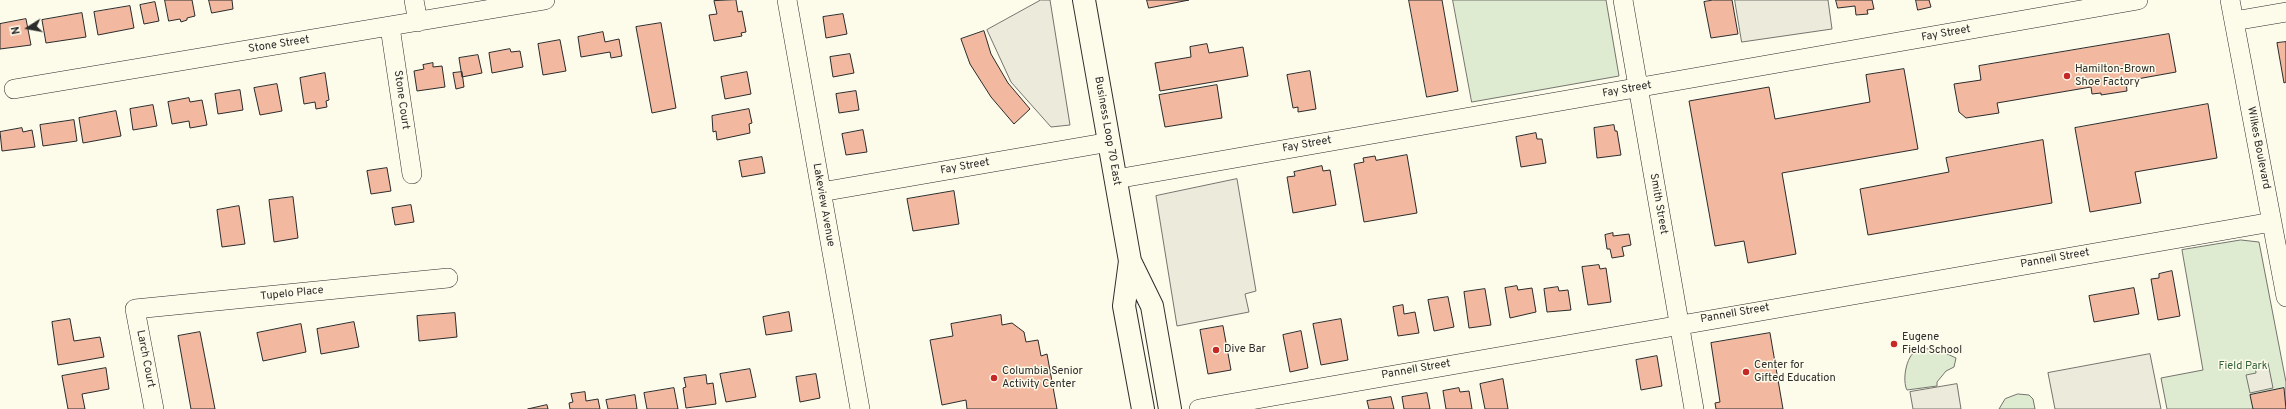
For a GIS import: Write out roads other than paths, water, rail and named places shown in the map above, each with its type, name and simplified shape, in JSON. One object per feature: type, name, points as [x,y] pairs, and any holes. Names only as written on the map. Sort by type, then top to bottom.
[{"type":"main road","name":"Business Loop 70 East","points":[[1084,0],[1130,261],[1152,306],[1170,409]]},
{"type":"main road","name":"Business Loop 70 East","points":[[1130,261],[1124,306],[1143,409]]},
{"type":"street","points":[[414,0],[418,22]]},
{"type":"street","name":"Stone Street","points":[[14,89],[545,0]]},
{"type":"street","name":"Lakeview Avenue","points":[[787,0],[860,409]]},
{"type":"street","name":"Smith Street","points":[[1622,0],[1639,87],[1694,409]]},
{"type":"street","name":"Fay Street","points":[[1116,179],[2138,0]]},
{"type":"street","name":"Wilkes Boulevard","points":[[2230,0],[2286,295]]},
{"type":"street","points":[[2234,21],[2286,12]]},
{"type":"street","name":"Stone Court","points":[[390,27],[412,174]]},
{"type":"street","name":"Fay Street","points":[[821,192],[1110,142]]},
{"type":"street","name":"Pannell Street","points":[[1200,409],[1679,324],[2272,222]]},
{"type":"street","name":"Tupelo Place","points":[[135,309],[448,278]]},
{"type":"street","name":"Larch Court","points":[[135,309],[154,409]]},
{"type":"place","name":"Hamilton-Brown Shoe Factory","points":[[2067,76]]},
{"type":"place","name":"Eugene Field School","points":[[1894,344]]},
{"type":"place","name":"Dive Bar","points":[[1216,350]]},
{"type":"place","name":"Center for Gifted Education","points":[[1746,372]]},
{"type":"place","name":"Columbia Senior Activity Center","points":[[994,378]]},
{"type":"park label","name":"Field Park","points":[[2243,367]]}]
